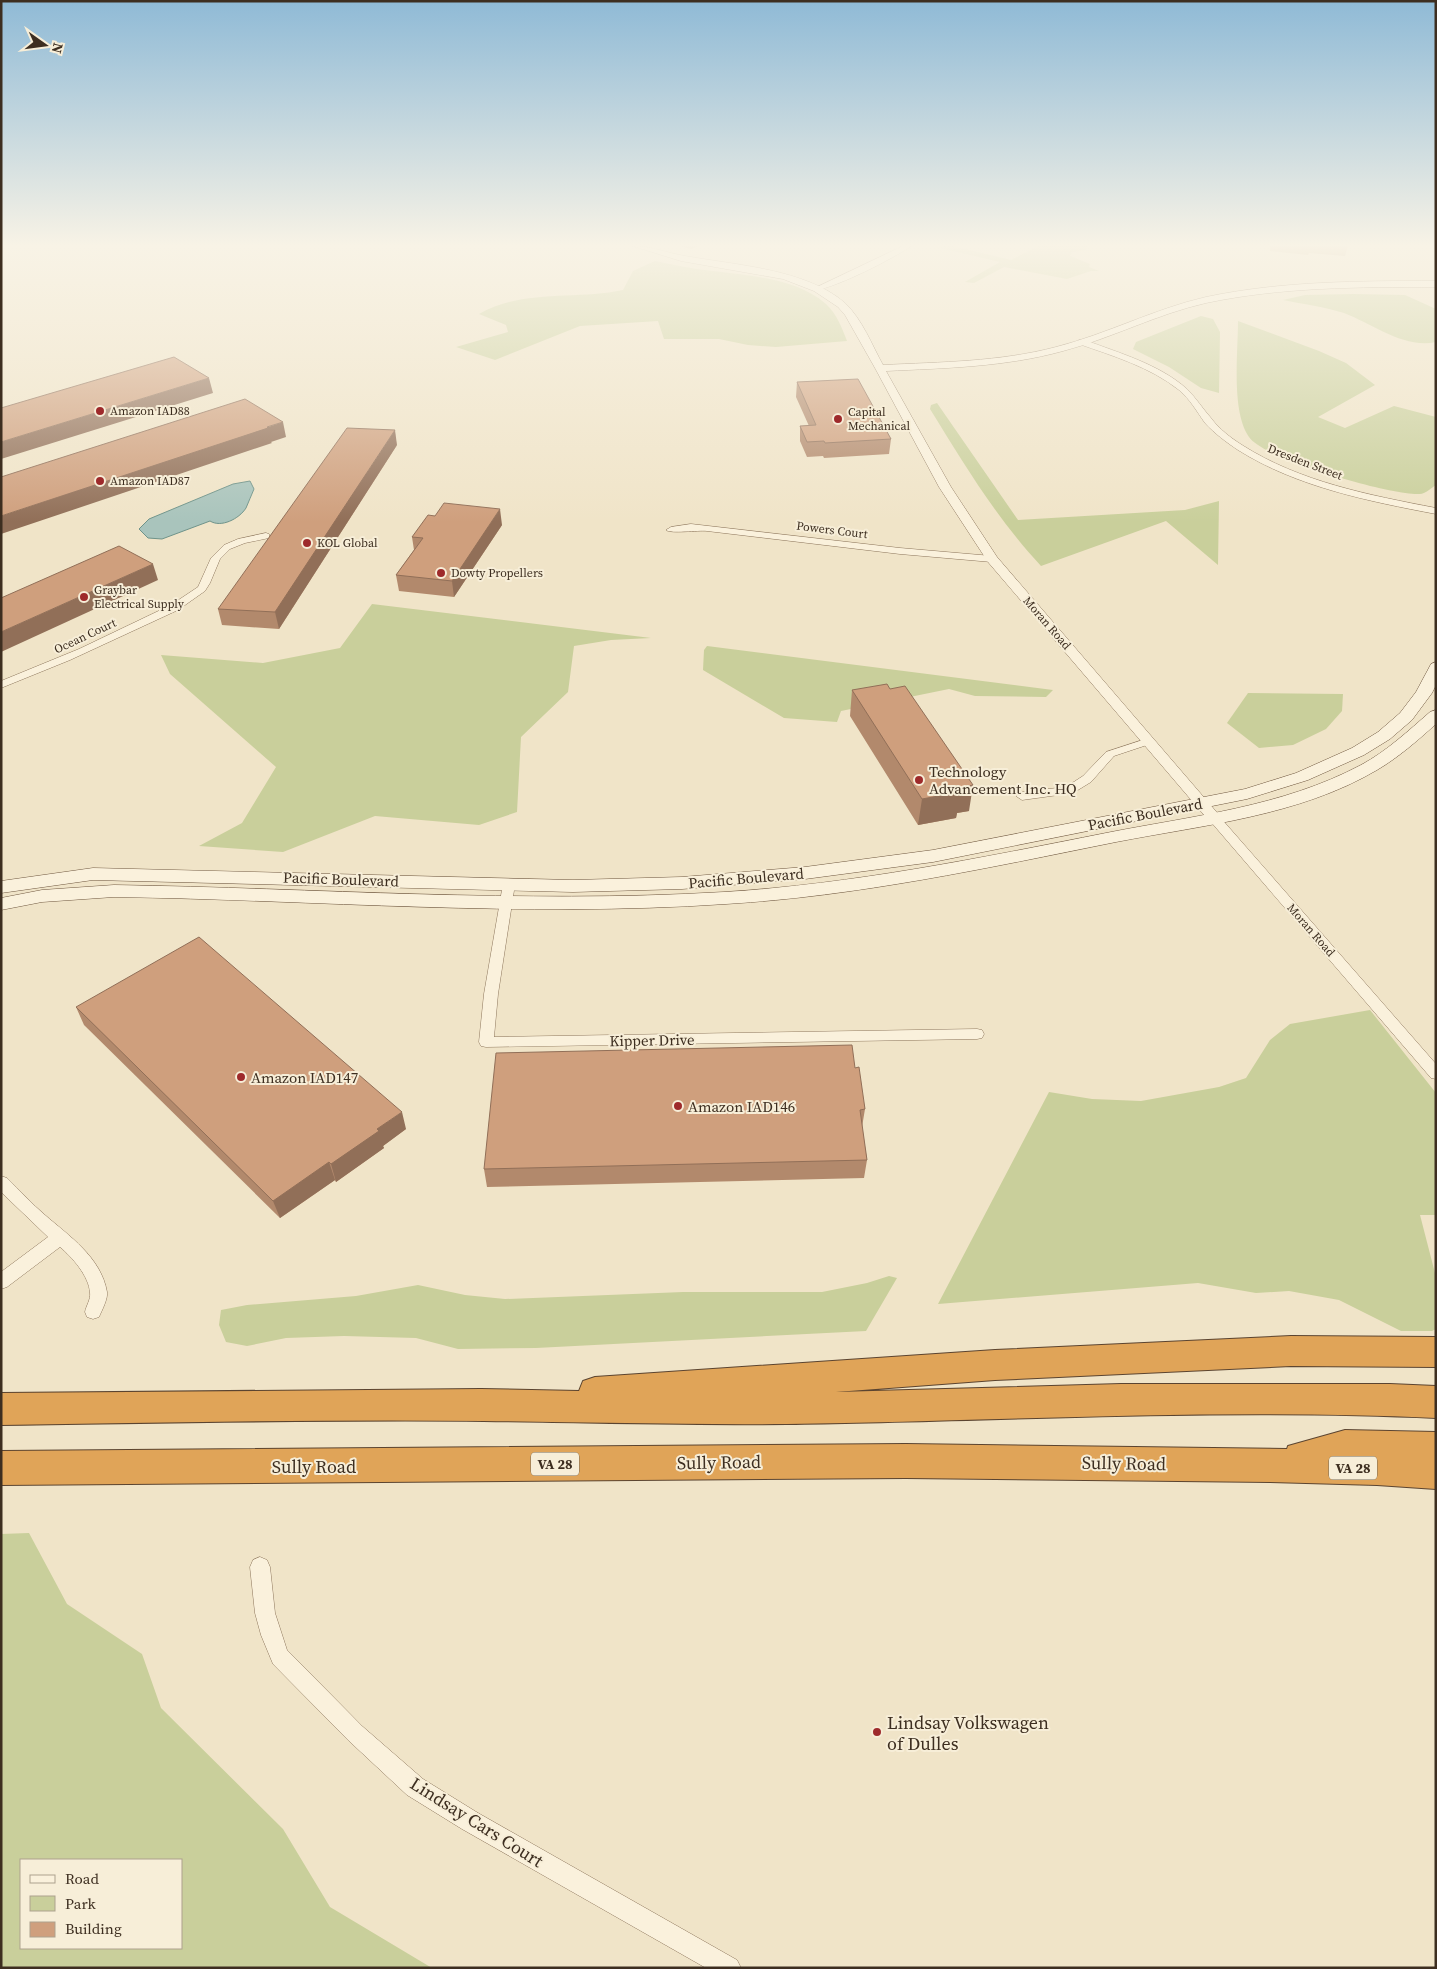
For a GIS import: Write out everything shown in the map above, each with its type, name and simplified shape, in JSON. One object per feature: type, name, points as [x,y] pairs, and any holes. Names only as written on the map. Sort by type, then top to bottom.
[{"type":"highway","points":[[392,1406],[1014,1364],[1291,1351],[1436,1352]]},
{"type":"highway","points":[[1,1409],[392,1406],[737,1409],[888,1407],[1121,1399],[1390,1400],[1436,1402]]},
{"type":"highway","points":[[1270,1465],[1345,1446],[1436,1448]]},
{"type":"highway","name":"Sully Road","points":[[1,1468],[906,1460],[1270,1465],[1377,1468],[1436,1472]]},
{"type":"main road","name":"Pacific Boulevard","points":[[1,904],[42,896],[114,891],[507,893],[582,886],[682,884],[804,873],[933,856],[1202,803],[1276,786],[1326,768],[1352,756],[1372,743],[1407,714],[1420,699],[1436,667]]},
{"type":"main road","name":"Pacific Boulevard","points":[[1,887],[84,875],[132,874],[507,893],[600,904],[727,898],[826,889],[905,878],[1215,819],[1301,798],[1362,772],[1396,751],[1424,728],[1436,715]]},
{"type":"street","name":"Moran Road","points":[[863,338],[945,487],[992,559],[1436,1074]]},
{"type":"street","points":[[880,368],[1019,358],[1060,349],[1093,338]]},
{"type":"street","name":"Dresden Street","points":[[1082,342],[1142,366],[1175,384],[1190,396],[1211,424],[1226,438],[1251,454],[1281,469],[1351,492],[1436,511]]},
{"type":"street","points":[[912,427],[902,383],[906,371],[933,365]]},
{"type":"street","name":"Powers Court","points":[[671,530],[691,527],[707,528],[900,551],[992,559]]},
{"type":"street","name":"Ocean Court","points":[[1,685],[82,652],[183,604],[200,590],[209,578],[212,565],[219,554],[243,539],[266,536]]},
{"type":"street","points":[[1022,796],[1069,790],[1087,778],[1110,754],[1148,741]]},
{"type":"street","name":"Kipper Drive","points":[[507,893],[486,1042],[977,1034]]},
{"type":"street","points":[[1,1182],[59,1238],[75,1250],[95,1280],[99,1294],[93,1312]]},
{"type":"street","points":[[1,1282],[59,1238]]},
{"type":"street","name":"Lindsay Cars Court","points":[[260,1567],[263,1607],[274,1645],[280,1657],[355,1733],[415,1787],[470,1821],[729,1968]]},
{"type":"green space","points":[[488,338],[550,338],[495,360],[456,347]]},
{"type":"green space","points":[[846,338],[847,341],[776,347],[748,345],[719,339],[664,339]]},
{"type":"green space","points":[[1146,338],[1220,338],[1219,393],[1201,388],[1169,367],[1133,349],[1136,342]]},
{"type":"green space","points":[[1238,338],[1284,338],[1346,363],[1375,385],[1318,417],[1345,428],[1394,406],[1436,417],[1436,485],[1422,494],[1383,489],[1357,483],[1302,465],[1259,446],[1249,437],[1243,426],[1237,381]]},
{"type":"green space","points":[[1398,338],[1436,338],[1436,342],[1412,342]]},
{"type":"green space","points":[[937,403],[1018,520],[1185,510],[1219,501],[1218,565],[1166,521],[1041,566],[1010,529],[968,470],[930,409],[931,405]]},
{"type":"green space","points":[[372,604],[651,638],[611,640],[574,646],[568,692],[521,737],[517,812],[479,825],[375,816],[283,852],[199,846],[242,823],[276,767],[170,674],[161,655],[263,663],[340,648]]},
{"type":"green space","points":[[707,646],[1053,690],[1046,697],[975,696],[949,689],[841,711],[837,722],[784,718],[703,670],[704,650]]},
{"type":"green space","points":[[1248,693],[1343,694],[1342,711],[1326,729],[1293,745],[1259,748],[1227,723]]},
{"type":"green space","points":[[1370,1010],[1436,1093],[1436,1215],[1420,1215],[1436,1277],[1436,1329],[1432,1331],[1401,1331],[1339,1300],[1289,1291],[1256,1293],[1198,1283],[938,1304],[1049,1092],[1092,1099],[1141,1101],[1219,1087],[1246,1078],[1270,1040],[1290,1024]]},
{"type":"green space","points":[[889,1276],[897,1278],[866,1331],[536,1348],[458,1349],[416,1338],[344,1336],[286,1338],[247,1346],[226,1342],[219,1325],[221,1310],[247,1305],[356,1296],[418,1285],[465,1295],[505,1299],[683,1292],[822,1292],[867,1283]]},
{"type":"green space","points":[[29,1533],[67,1604],[142,1654],[161,1708],[283,1829],[330,1907],[432,1968],[1,1968],[1,1534]]},
{"type":"water","points":[[250,481],[254,489],[246,508],[239,516],[230,521],[214,523],[210,521],[162,539],[148,538],[139,529],[149,519],[233,484]]},
{"type":"building","points":[[174,357],[209,378],[1,442],[1,408]]},
{"type":"building","name":"Capital Mechanical","points":[[858,379],[891,439],[825,443],[824,441],[807,442],[800,426],[816,425],[797,382]]},
{"type":"building","points":[[245,399],[283,422],[1,516],[1,477]]},
{"type":"building","name":"KOL Global","points":[[347,428],[395,430],[275,612],[218,609]]},
{"type":"building","name":"Dowty Propellers","points":[[444,503],[500,509],[452,581],[396,575],[423,538],[412,537],[428,515],[435,516]]},
{"type":"building","points":[[119,546],[153,564],[1,632],[1,598]]},
{"type":"building","points":[[887,684],[890,689],[905,686],[973,785],[957,788],[960,792],[922,799],[852,690]]},
{"type":"building","name":"Amazon IAD147","points":[[199,937],[402,1112],[377,1129],[379,1131],[331,1164],[329,1162],[273,1201],[76,1007]]},
{"type":"building","name":"Amazon IAD146","points":[[852,1045],[855,1068],[859,1067],[865,1109],[860,1110],[867,1160],[484,1169],[496,1053]]},
{"type":"place","name":"Amazon IAD88","points":[[100,411]]},
{"type":"place","name":"Capital Mechanical","points":[[838,419]]},
{"type":"place","name":"Amazon IAD87","points":[[100,481]]},
{"type":"place","name":"KOL Global","points":[[307,543]]},
{"type":"place","name":"Dowty Propellers","points":[[441,573]]},
{"type":"place","name":"Graybar Electrical Supply","points":[[84,597]]},
{"type":"place","name":"Technology Advancement Inc. HQ","points":[[919,780]]},
{"type":"place","name":"Amazon IAD147","points":[[241,1077]]},
{"type":"place","name":"Amazon IAD146","points":[[678,1106]]},
{"type":"place","name":"Lindsay Volkswagen of Dulles","points":[[877,1732]]}]
